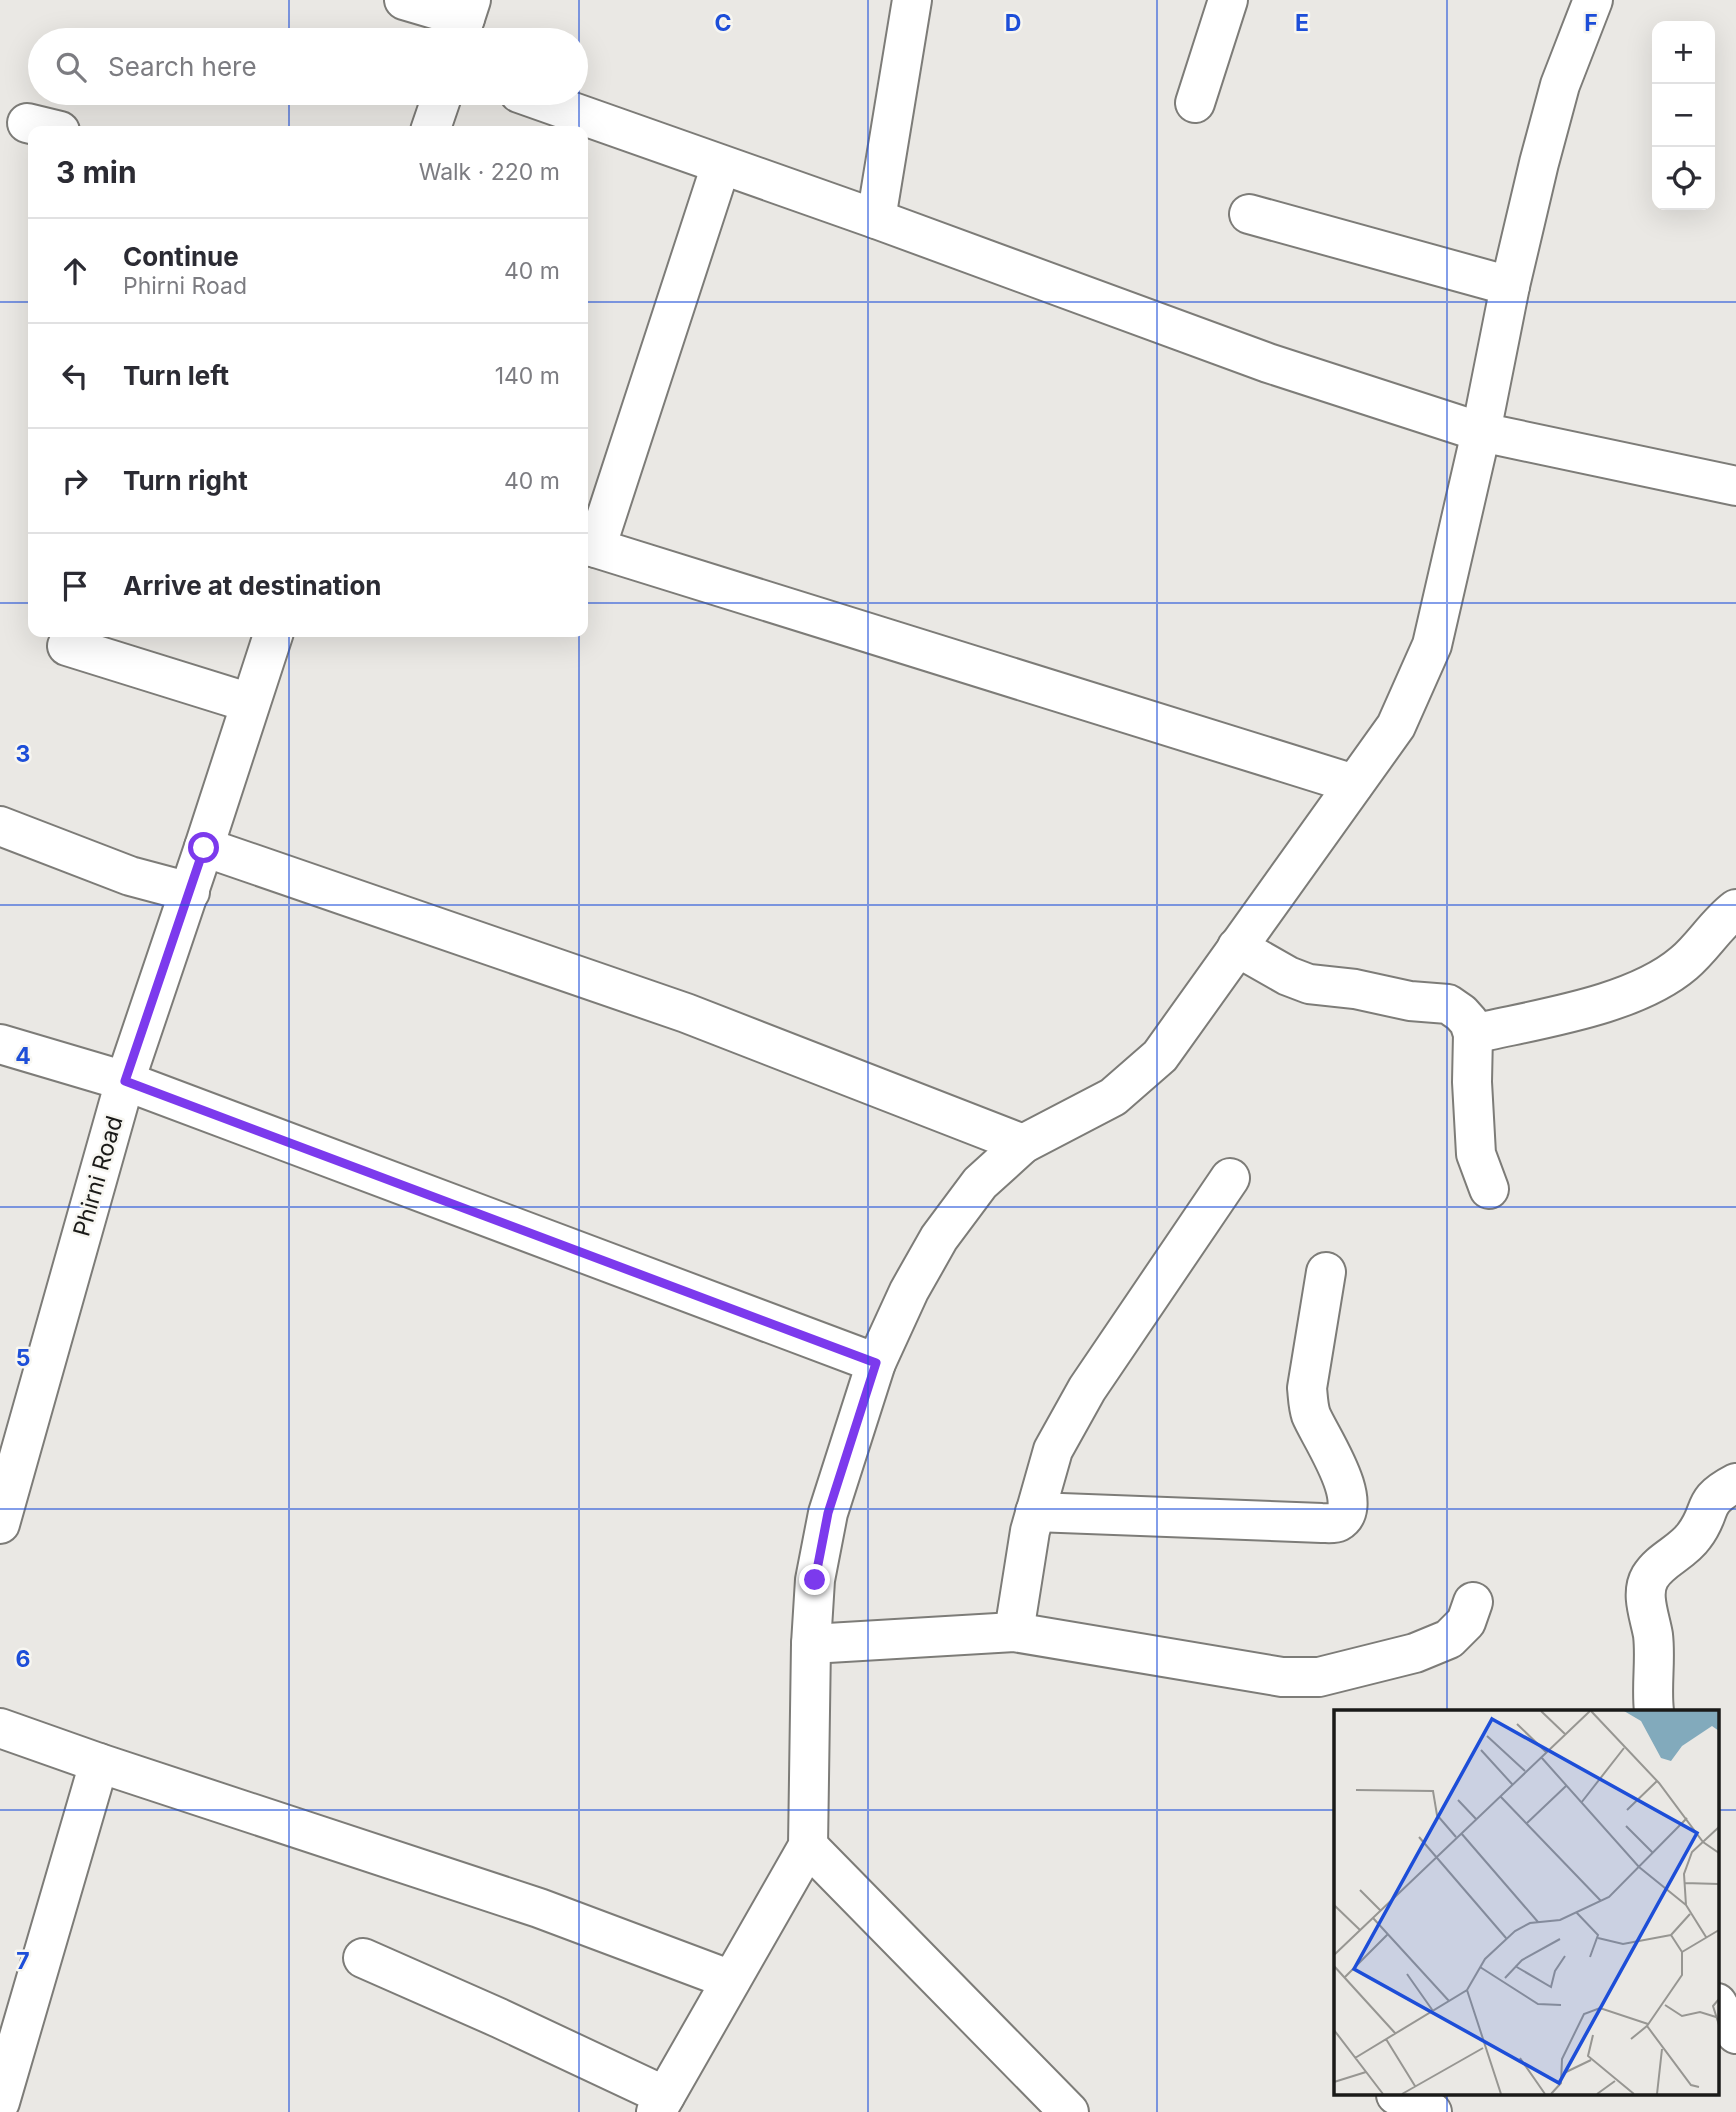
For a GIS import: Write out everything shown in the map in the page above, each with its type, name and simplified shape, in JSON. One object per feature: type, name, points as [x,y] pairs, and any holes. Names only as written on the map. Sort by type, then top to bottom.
[{"type":"street","points":[[404,0],[465,19]]},
{"type":"street","points":[[876,219],[912,0]]},
{"type":"street","points":[[1195,103],[1228,0]]},
{"type":"street","points":[[363,1958],[499,2018],[660,2104],[808,1846],[811,1644],[815,1580],[828,1513],[876,1363],[909,1291],[939,1238],[980,1183],[1023,1144],[1113,1097],[1160,1056],[1396,726],[1432,645],[1481,432],[1510,286],[1560,85],[1593,0]]},
{"type":"street","points":[[432,126],[439,105]]},
{"type":"street","points":[[553,105],[876,219],[1268,363],[1481,432],[1736,486]]},
{"type":"street","points":[[721,165],[589,546],[1354,784]]},
{"type":"street","points":[[1249,214],[1510,286]]},
{"type":"street","name":"Phirni Road","points":[[0,1524],[125,1081],[190,892],[272,637]]},
{"type":"street","points":[[67,646],[250,704]]},
{"type":"street","points":[[0,826],[130,876],[190,892]]},
{"type":"street","points":[[204,848],[686,1013],[1023,1144]]},
{"type":"street","points":[[1473,1034],[1623,998],[1656,982],[1684,963],[1736,909]]},
{"type":"street","points":[[1237,947],[1288,976],[1309,984],[1355,989],[1410,1001],[1447,1004],[1461,1013],[1469,1022],[1473,1034],[1472,1082],[1476,1154],[1489,1189]]},
{"type":"street","points":[[0,1044],[125,1081],[876,1363]]},
{"type":"street","points":[[1014,1632],[1030,1531],[1053,1450],[1087,1389],[1230,1178]]},
{"type":"street","points":[[1035,1512],[1254,1522],[1336,1523],[1341,1520],[1347,1512],[1346,1490],[1312,1417],[1307,1388],[1326,1272]]},
{"type":"street","points":[[1654,1710],[1653,1637],[1646,1590],[1650,1577],[1664,1560],[1686,1545],[1696,1534],[1712,1499],[1736,1483]]},
{"type":"street","points":[[811,1644],[1014,1632],[1282,1677],[1319,1677],[1415,1653],[1448,1639],[1466,1622],[1473,1602]]},
{"type":"street","points":[[0,1728],[538,1908],[731,1980]]},
{"type":"street","points":[[0,2102],[99,1763]]},
{"type":"street","points":[[808,1846],[1069,2112]]},
{"type":"street","points":[[1396,2095],[1432,2112]]},
{"type":"route","points":[[204,848],[125,1081],[876,1363],[828,1513],[815,1580]]}]
